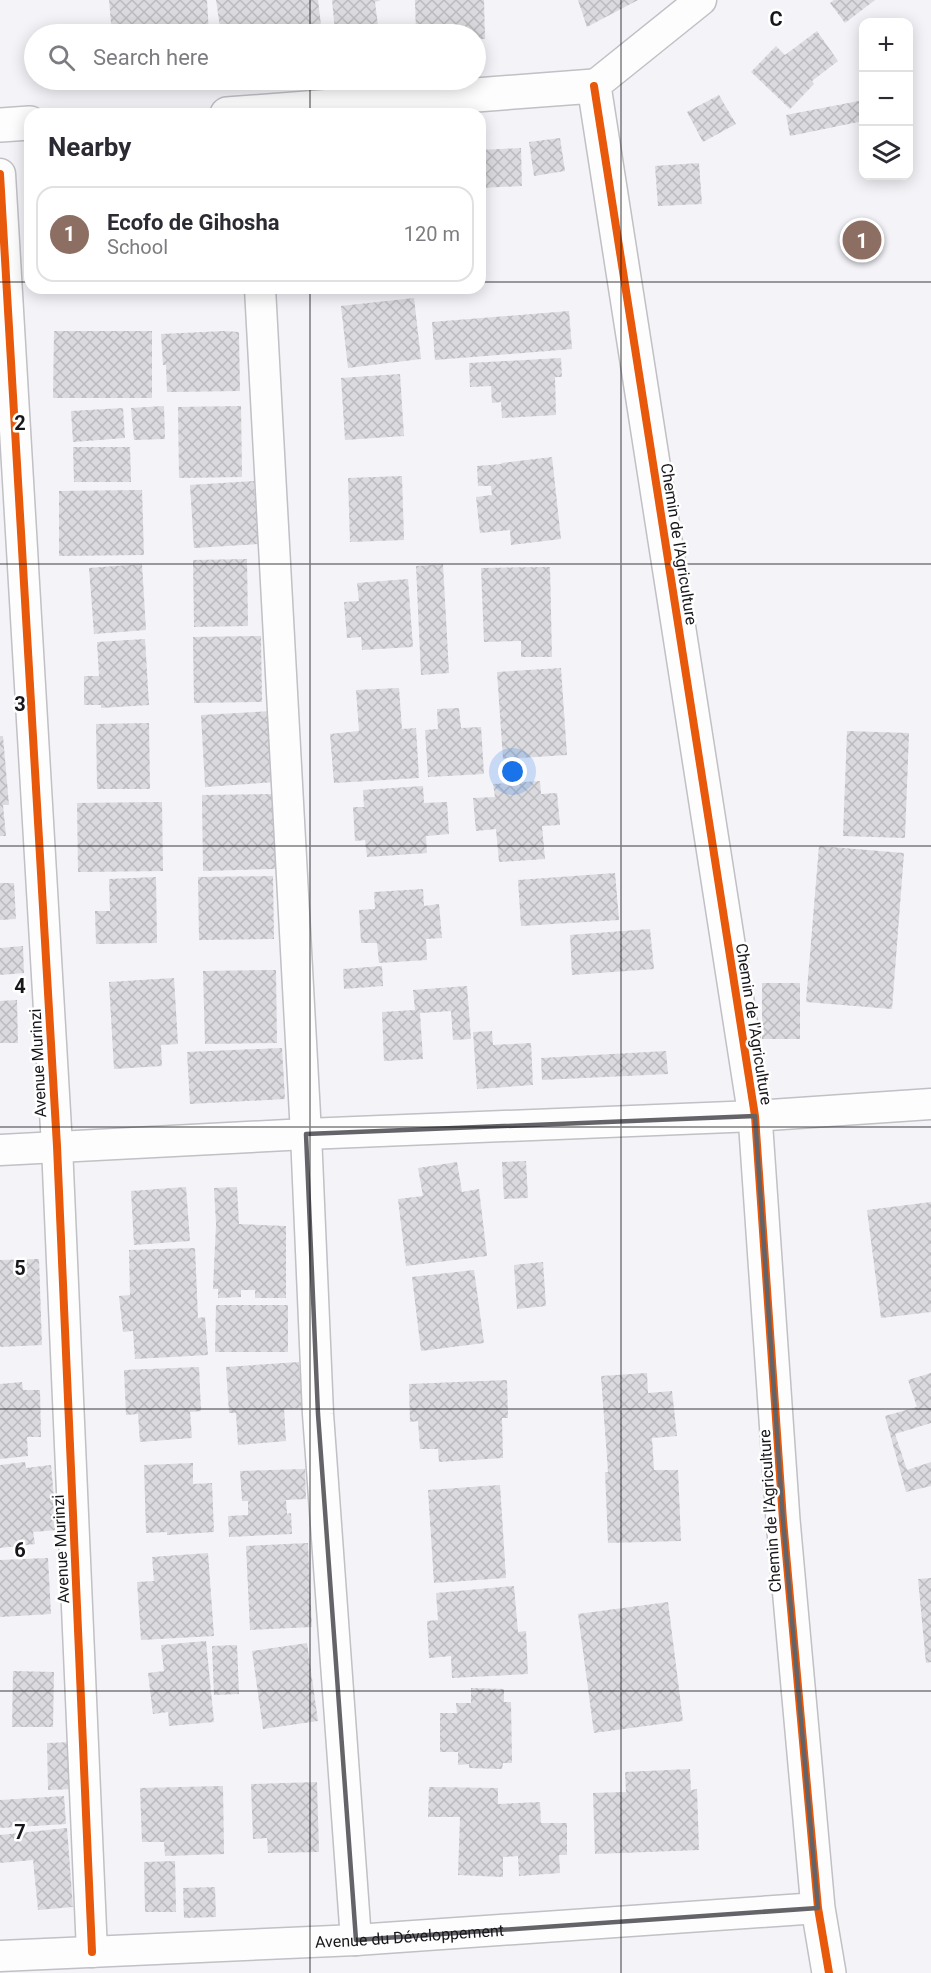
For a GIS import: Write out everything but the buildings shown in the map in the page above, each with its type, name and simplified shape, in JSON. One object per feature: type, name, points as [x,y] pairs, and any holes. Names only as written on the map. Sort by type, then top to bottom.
[{"type":"street","points":[[318,108],[594,86],[700,0]]},
{"type":"street","name":"Chemin de l'Agriculture","points":[[594,86],[755,1116],[783,1520],[818,1908],[829,1973]]},
{"type":"street","points":[[0,125],[24,123]]},
{"type":"street","name":"Avenue Murinzi","points":[[0,174],[57,1146],[92,1952]]},
{"type":"street","points":[[260,294],[306,1134],[318,1414],[356,1940]]},
{"type":"street","points":[[0,1150],[306,1134],[755,1116],[931,1104]]},
{"type":"street","name":"Avenue du Développement","points":[[0,1956],[356,1940],[818,1908]]},
{"type":"highlighted area","points":[[755,1116],[783,1520],[818,1908],[356,1940],[318,1414],[306,1134]]},
{"type":"cycle path","points":[[594,86],[755,1116],[783,1520],[818,1908],[829,1973]]},
{"type":"cycle path","points":[[0,174],[57,1146],[92,1952]]},
{"type":"place","name":"Ecofo de Gihosha","points":[[862,240]]}]
